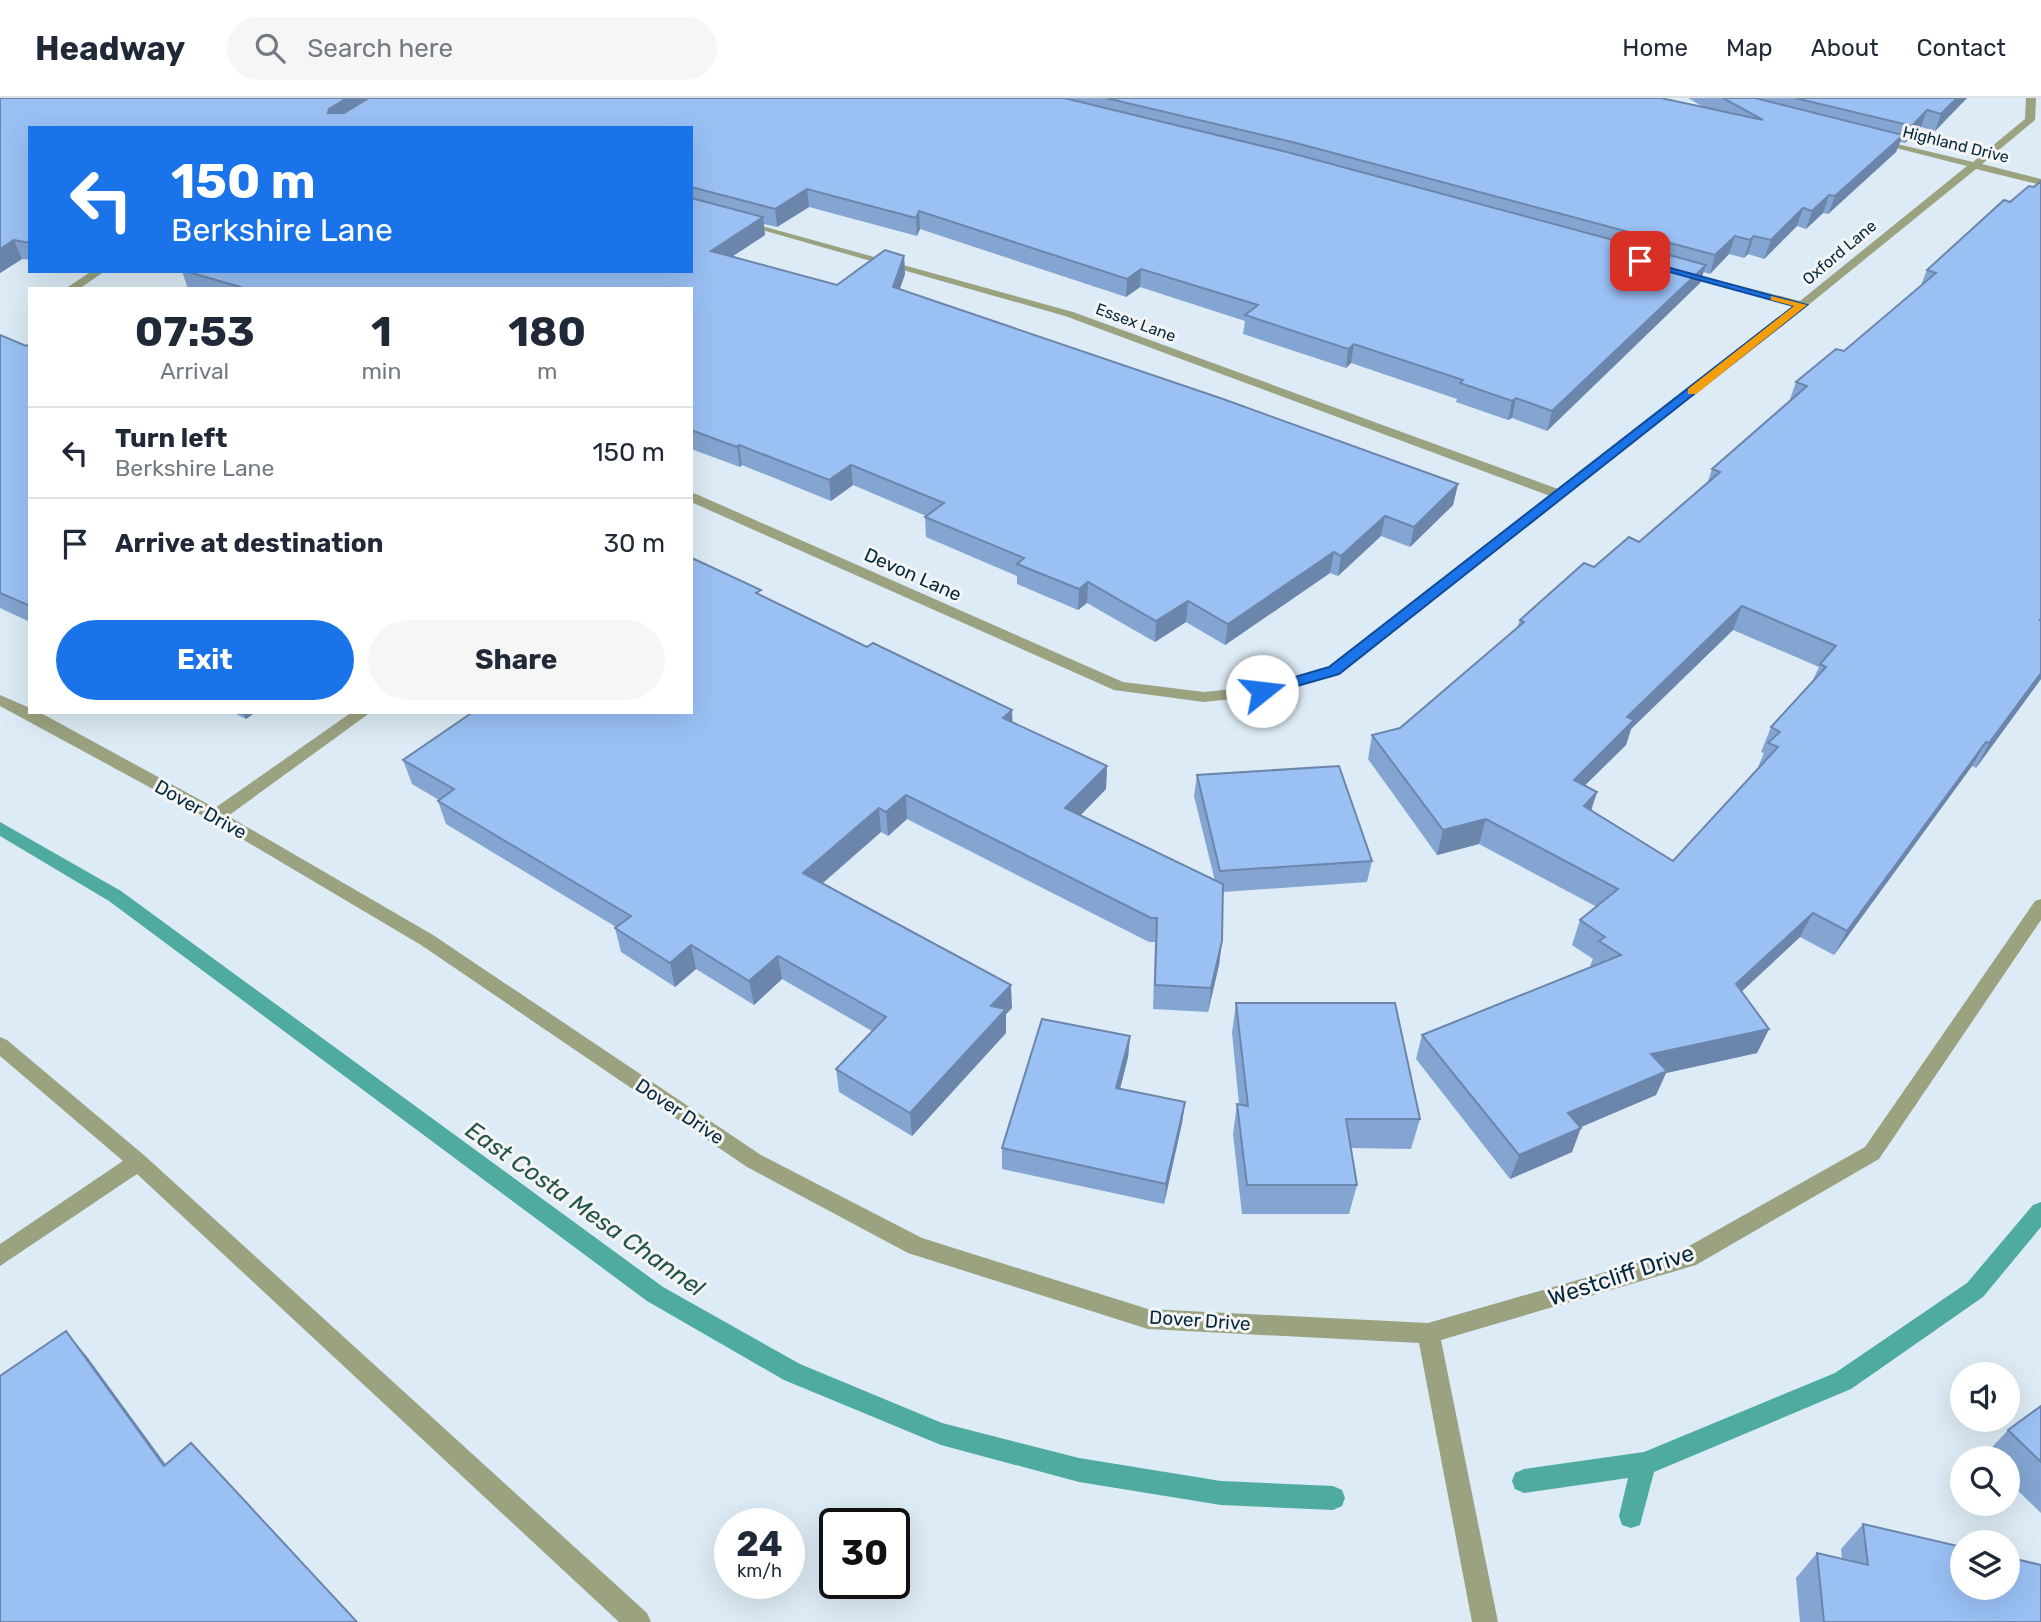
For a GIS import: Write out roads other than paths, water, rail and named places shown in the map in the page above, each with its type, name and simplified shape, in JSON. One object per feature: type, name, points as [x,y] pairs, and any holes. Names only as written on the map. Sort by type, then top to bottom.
[{"type":"street","name":"Oxford Lane","points":[[1120,687],[1204,697],[1262,691],[1334,671],[1802,305],[2030,120],[2031,98]]},
{"type":"street","name":"Highland Drive","points":[[1869,139],[2041,182]]},
{"type":"street","name":"Essex Lane","points":[[724,217],[1069,314],[1560,495]]},
{"type":"street","points":[[1667,268],[1802,305]]},
{"type":"street","points":[[74,287],[97,273]]},
{"type":"street","name":"Devon Lane","points":[[693,498],[1120,687]]},
{"type":"street","name":"Dover Drive","points":[[0,700],[216,816],[427,940],[754,1161],[916,1246],[1148,1319],[1427,1333]]},
{"type":"street","points":[[216,816],[360,714]]},
{"type":"street","name":"Westcliff Drive","points":[[1427,1333],[1688,1258],[1872,1153],[2041,906]]},
{"type":"street","points":[[0,1045],[138,1161],[638,1622]]},
{"type":"street","points":[[0,1256],[138,1161]]},
{"type":"street","points":[[1427,1333],[1485,1622]]},
{"type":"waterway","name":"East Costa Mesa Channel","points":[[0,828],[115,896],[655,1294],[792,1372],[941,1434],[1079,1470],[1221,1493],[1333,1498]]},
{"type":"waterway","name":"East Costa Mesa Channel","points":[[1644,1464],[1843,1381],[1975,1290],[2041,1211]]},
{"type":"waterway","name":"East Costa Mesa Channel","points":[[1524,1481],[1644,1464]]},
{"type":"waterway","points":[[1631,1516],[1644,1464]]}]
